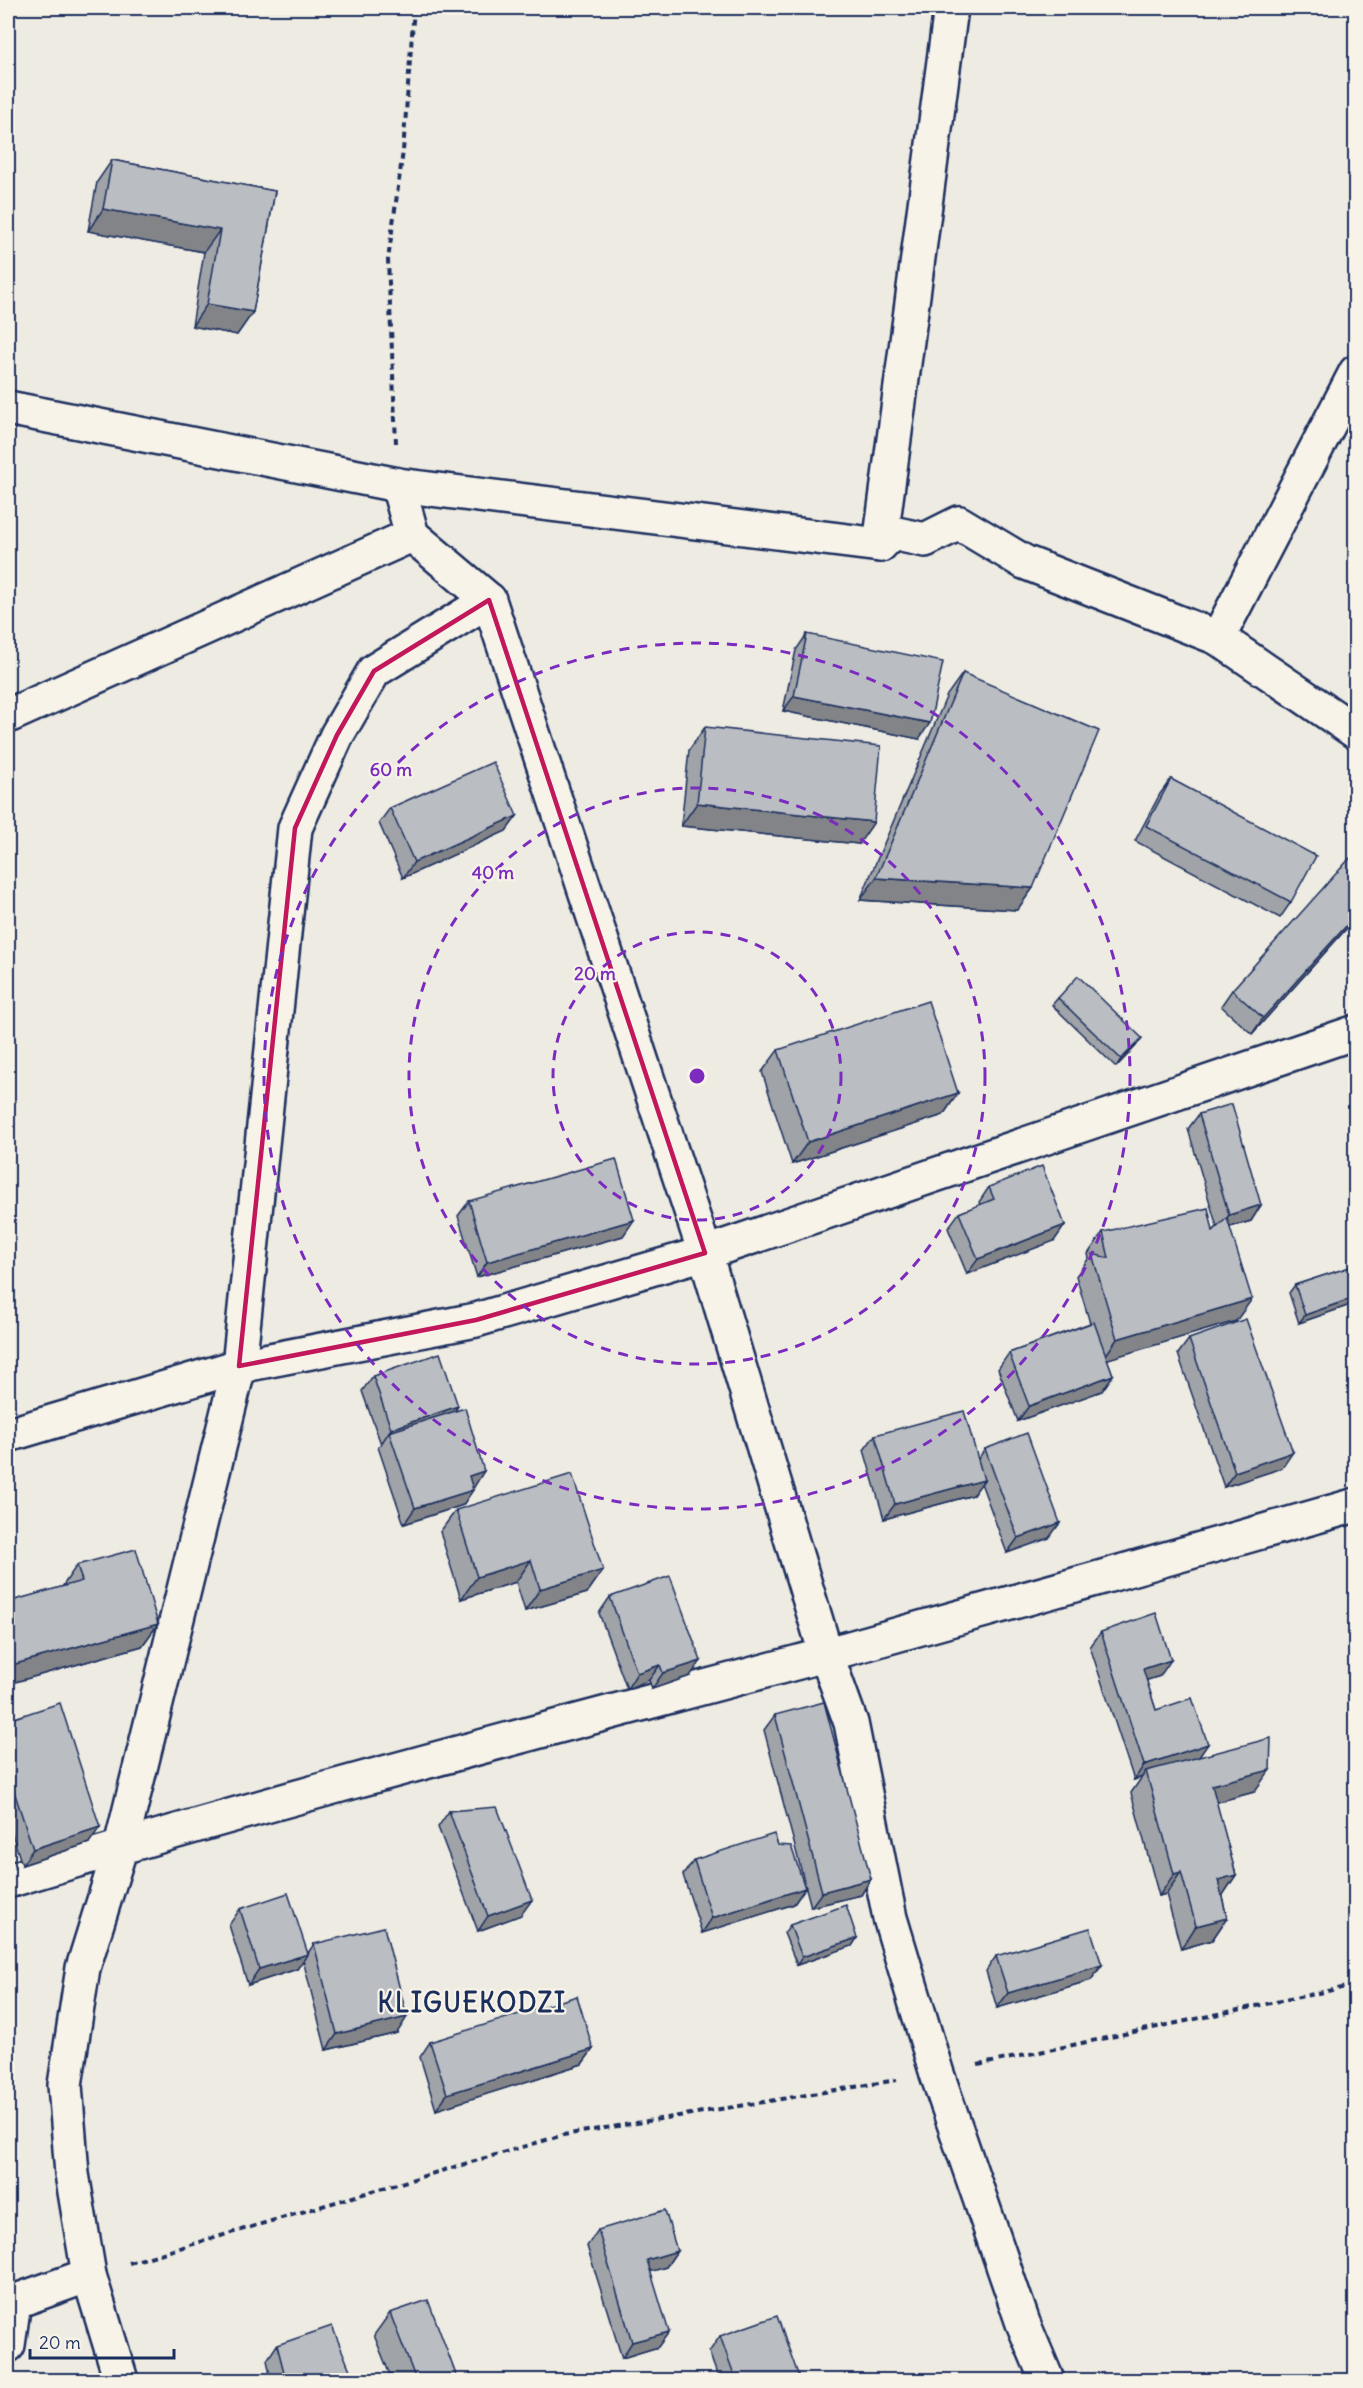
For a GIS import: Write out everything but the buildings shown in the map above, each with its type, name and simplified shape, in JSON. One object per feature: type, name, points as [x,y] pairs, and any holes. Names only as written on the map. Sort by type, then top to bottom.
[{"type":"street","points":[[880,545],[951,8]]},
{"type":"street","points":[[1218,638],[1356,372]]},
{"type":"street","points":[[8,408],[398,485],[880,545],[892,534],[925,540],[958,523],[1024,562],[1218,638],[1356,732]]},
{"type":"street","points":[[398,485],[412,535],[489,600],[705,1253],[826,1654],[850,1723],[890,1918],[937,2074],[1023,2324],[1047,2380]]},
{"type":"street","points":[[8,716],[412,535]]},
{"type":"street","points":[[121,2380],[89,2275],[72,2174],[65,2085],[83,1968],[121,1846],[239,1366],[295,828],[337,735],[374,671],[489,600]]},
{"type":"street","points":[[8,1435],[239,1366],[476,1320],[705,1253],[1356,1032]]},
{"type":"street","points":[[8,1881],[121,1846],[826,1654],[1356,1505]]},
{"type":"street","points":[[8,2345],[11,2302],[89,2275]]},
{"type":"path","points":[[398,485],[388,260],[403,150],[414,8]]},
{"type":"path","points":[[89,2275],[563,2135],[937,2074],[1356,1985]]},
{"type":"highlighted area","points":[[489,600],[705,1253],[476,1320],[239,1366],[295,828],[337,735],[374,671]]},
{"type":"district","name":"KLIGUEKODZI","points":[[472,2002]]}]
